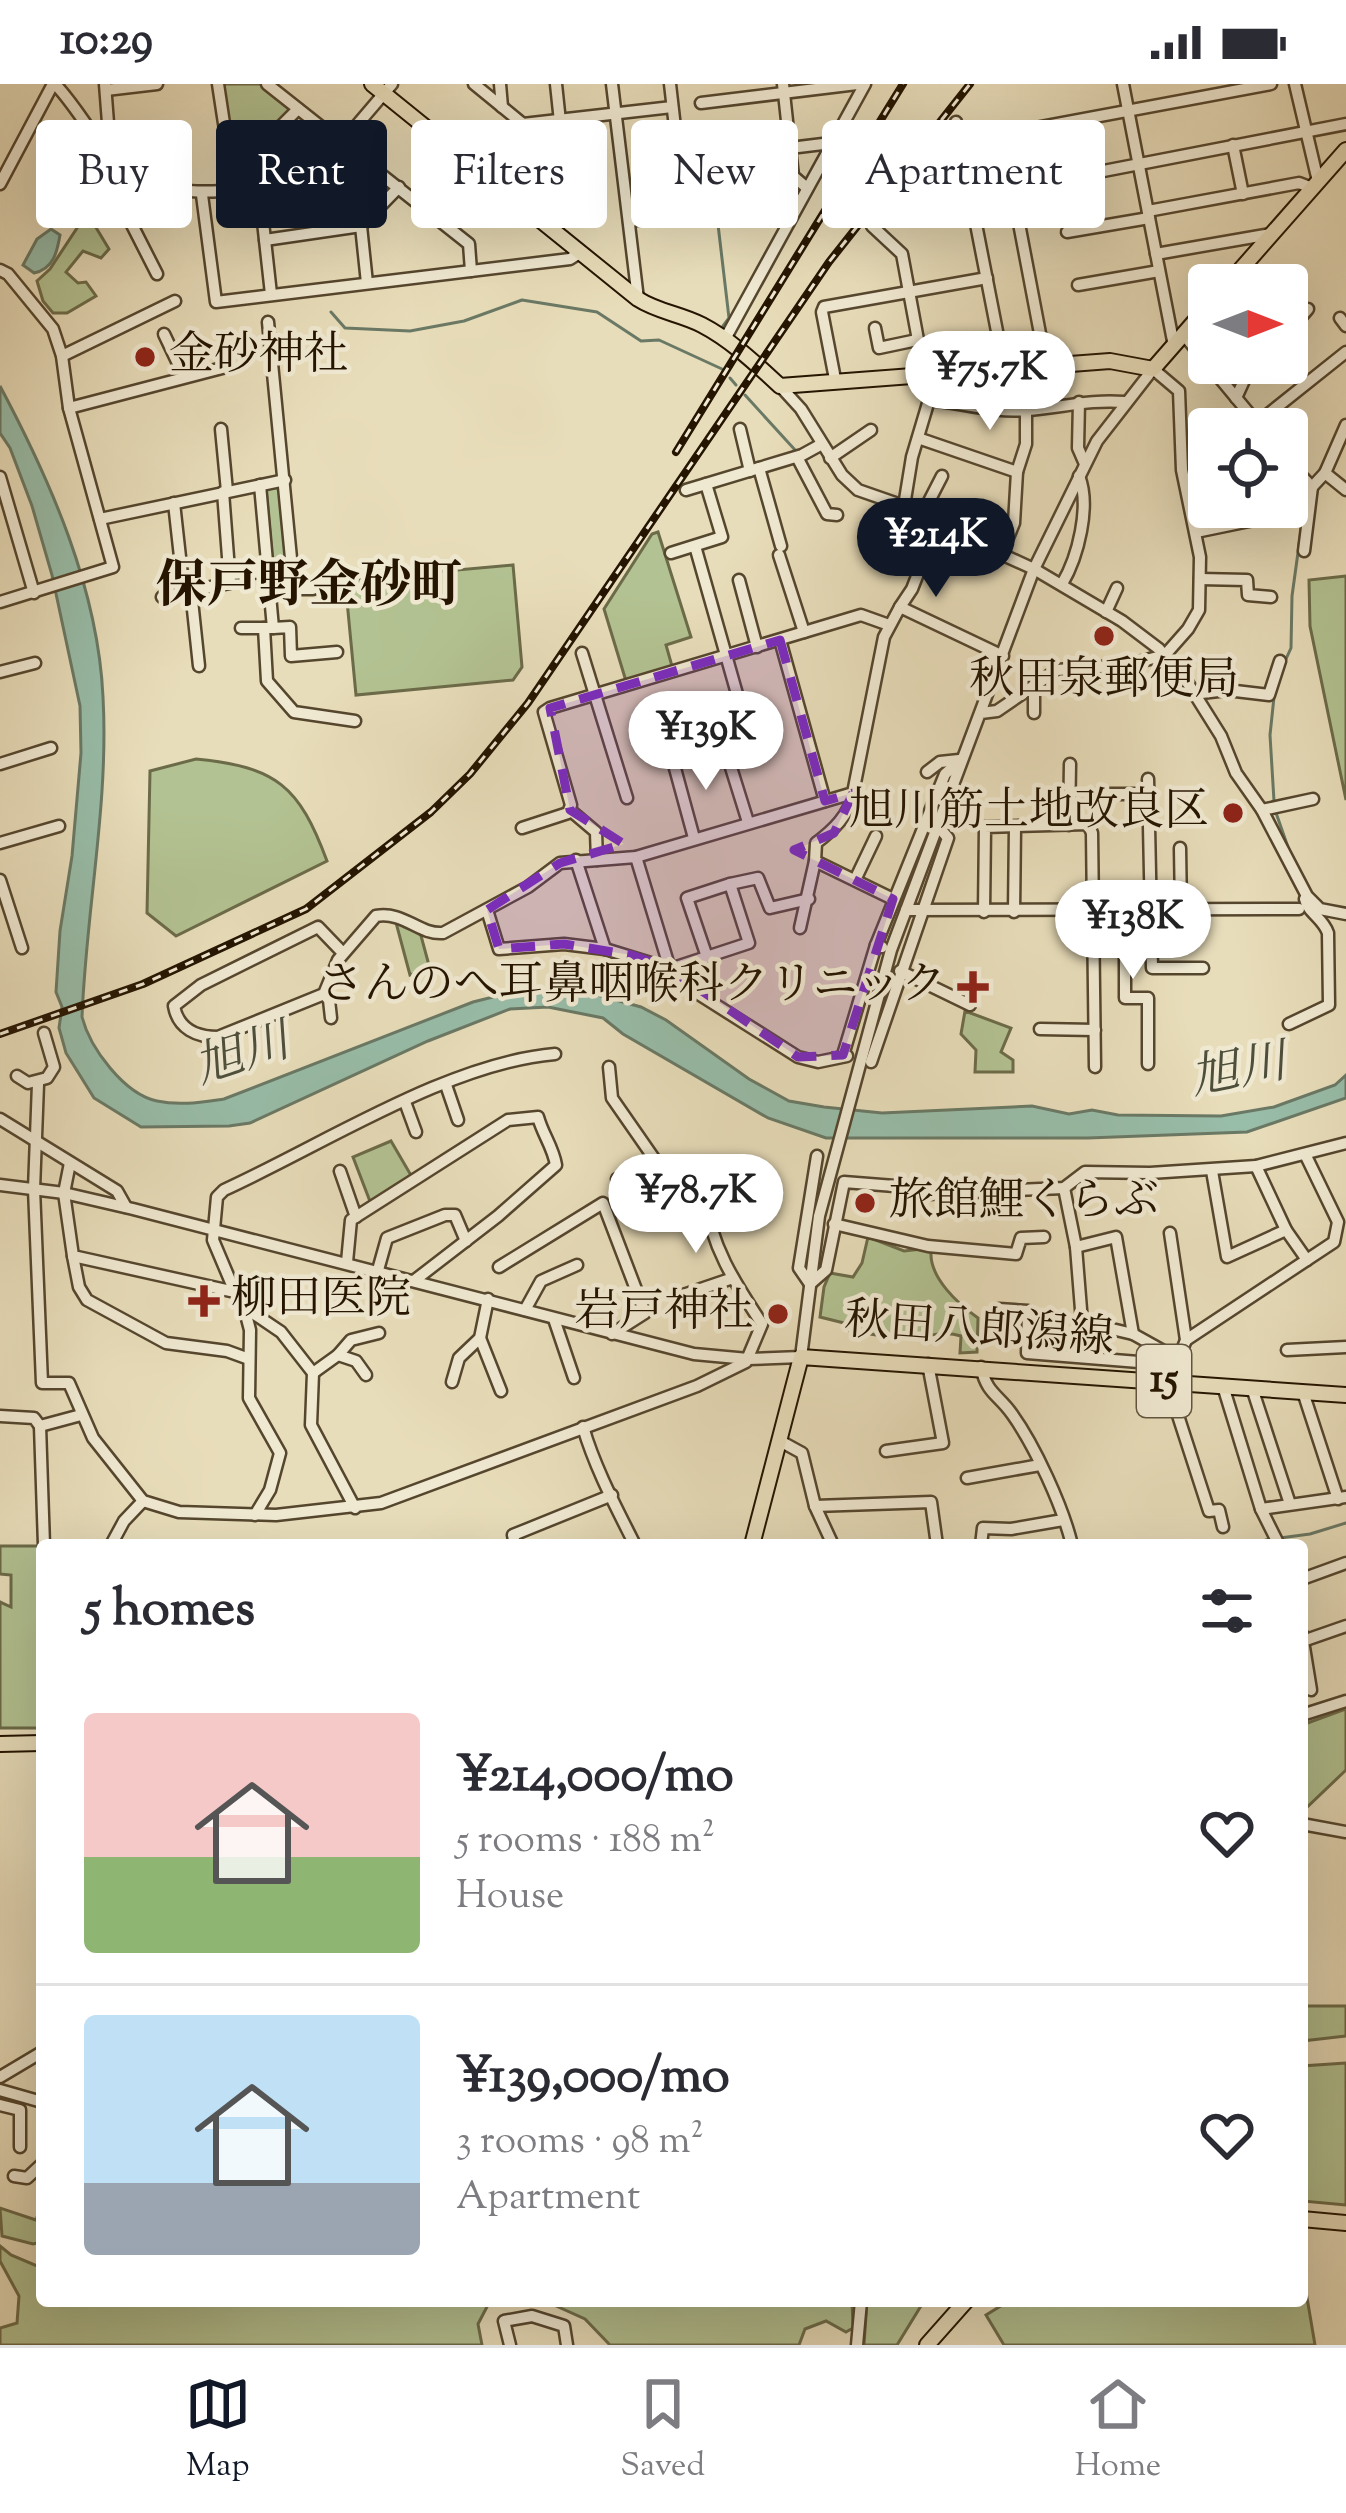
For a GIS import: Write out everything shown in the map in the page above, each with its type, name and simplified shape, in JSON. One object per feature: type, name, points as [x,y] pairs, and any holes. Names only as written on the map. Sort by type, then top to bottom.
[{"type":"main road","points":[[383,87],[422,120]]},
{"type":"main road","points":[[1246,264],[1315,185],[1340,167],[1346,150]]},
{"type":"main road","points":[[554,228],[638,299],[697,322],[725,339],[780,386],[1110,361],[1153,369],[1188,330]]},
{"type":"main road","name":"秋田八郎潟線","points":[[754,1539],[801,1357],[1126,1370],[1171,1382],[1346,1395]]},
{"type":"main road","points":[[0,1744],[36,1743]]},
{"type":"main road","points":[[1308,2219],[1346,2223]]},
{"type":"main road","points":[[927,2345],[961,2307]]},
{"type":"street","points":[[0,184],[54,84],[83,120]]},
{"type":"street","points":[[110,120],[105,87],[157,84]]},
{"type":"street","points":[[218,84],[223,120]]},
{"type":"street","points":[[267,84],[312,120]]},
{"type":"street","points":[[474,84],[518,120]]},
{"type":"street","points":[[500,84],[502,107]]},
{"type":"street","points":[[556,84],[560,120],[672,107]]},
{"type":"street","points":[[612,84],[638,299]]},
{"type":"street","points":[[628,221],[685,214],[670,84]]},
{"type":"street","points":[[701,103],[784,89],[861,84]]},
{"type":"street","points":[[843,120],[861,84]]},
{"type":"street","points":[[1123,84],[1159,272],[1179,341],[1245,408]]},
{"type":"street","points":[[1180,84],[1183,101]]},
{"type":"street","points":[[1082,120],[1270,84]]},
{"type":"street","points":[[1066,232],[1300,183],[1315,185],[1295,84]]},
{"type":"street","points":[[359,120],[383,87]]},
{"type":"street","points":[[784,89],[788,120]]},
{"type":"street","points":[[287,120],[298,109]]},
{"type":"street","points":[[1105,171],[1346,124]]},
{"type":"street","points":[[1233,146],[1243,194]]},
{"type":"street","points":[[725,339],[822,159]]},
{"type":"street","points":[[387,178],[411,196]]},
{"type":"street","points":[[798,180],[806,188]]},
{"type":"street","points":[[387,199],[399,187]]},
{"type":"street","points":[[192,192],[216,192]]},
{"type":"street","points":[[202,195],[216,302],[570,259],[581,252]]},
{"type":"street","points":[[134,228],[157,274]]},
{"type":"street","points":[[264,228],[271,294]]},
{"type":"street","points":[[265,240],[347,228]]},
{"type":"street","points":[[361,228],[367,283]]},
{"type":"street","points":[[451,228],[470,244],[471,271]]},
{"type":"street","points":[[874,228],[902,254],[924,372]]},
{"type":"street","points":[[977,228],[1004,367]]},
{"type":"street","points":[[1020,228],[1046,365]]},
{"type":"street","points":[[1156,254],[1272,234]]},
{"type":"street","points":[[0,270],[53,328],[69,408],[113,567],[0,602]]},
{"type":"street","points":[[1078,286],[1159,272]]},
{"type":"street","points":[[835,379],[824,307],[987,278]]},
{"type":"street","points":[[62,356],[175,301]]},
{"type":"street","points":[[268,322],[294,589],[314,589]]},
{"type":"street","points":[[875,328],[879,348],[917,340]]},
{"type":"street","points":[[164,334],[184,376]]},
{"type":"street","points":[[1281,408],[1346,352]]},
{"type":"street","points":[[69,408],[226,367]]},
{"type":"street","points":[[0,1185],[126,1207],[694,1354],[801,1357],[819,1216],[891,950],[1034,569],[1082,470],[1124,402],[1153,369],[1179,391],[1182,470],[1196,532],[1199,610],[1165,655],[1126,665],[1057,670],[997,711],[981,713]]},
{"type":"street","points":[[1236,398],[1242,384]]},
{"type":"street","points":[[780,386],[858,490],[904,506],[1062,584],[1165,655],[1231,755],[1236,773],[1270,807],[1307,896],[1320,909],[1346,914]]},
{"type":"street","points":[[904,506],[929,400],[971,409],[1026,410],[1079,402],[1124,402]]},
{"type":"street","points":[[1062,584],[1072,568],[1084,489],[1078,448],[1079,402]]},
{"type":"street","points":[[1001,555],[1014,523],[1026,410]]},
{"type":"street","points":[[1308,490],[1325,473],[1346,425]]},
{"type":"street","points":[[163,597],[230,583],[221,428]]},
{"type":"street","points":[[740,429],[804,632]]},
{"type":"street","points":[[830,458],[871,430]]},
{"type":"street","points":[[918,437],[1017,472]]},
{"type":"street","points":[[686,490],[797,457],[822,444]]},
{"type":"street","points":[[797,457],[827,514],[838,515]]},
{"type":"street","points":[[1325,473],[1346,490]]},
{"type":"street","points":[[0,476],[34,593]]},
{"type":"street","points":[[922,515],[942,476]]},
{"type":"street","points":[[100,519],[285,480]]},
{"type":"street","points":[[1308,483],[1312,487]]},
{"type":"street","points":[[260,484],[267,573],[267,681],[294,712],[355,721]]},
{"type":"street","points":[[671,554],[722,537],[706,484]]},
{"type":"street","points":[[1304,550],[1312,487]]},
{"type":"street","points":[[174,502],[199,666]]},
{"type":"street","points":[[800,928],[816,843],[834,832],[852,804],[889,625],[912,589],[937,525]]},
{"type":"street","points":[[1196,532],[1215,528]]},
{"type":"street","points":[[695,546],[743,715],[761,709]]},
{"type":"street","points":[[229,574],[292,571]]},
{"type":"street","points":[[1200,579],[1247,580],[1247,595],[1271,597]]},
{"type":"street","points":[[739,580],[757,647]]},
{"type":"street","points":[[1106,612],[1117,588]]},
{"type":"street","points":[[900,608],[1003,656]]},
{"type":"street","points":[[597,860],[596,832],[570,810],[544,712],[861,615],[889,625]]},
{"type":"street","points":[[241,628],[290,627],[291,656],[338,652]]},
{"type":"street","points":[[780,640],[825,801]]},
{"type":"street","points":[[582,653],[627,798]]},
{"type":"street","points":[[1193,694],[1227,690],[1269,695],[1280,661]]},
{"type":"street","points":[[0,672],[34,663]]},
{"type":"street","points":[[1034,685],[1034,713]]},
{"type":"street","points":[[724,745],[748,822]]},
{"type":"street","points":[[0,764],[51,748]]},
{"type":"street","points":[[927,772],[940,762],[962,760]]},
{"type":"street","points":[[487,910],[499,949],[548,944],[605,949],[670,969],[690,989],[798,1057],[818,1062],[845,1056],[893,899],[945,774],[962,760]]},
{"type":"street","points":[[673,761],[694,838]]},
{"type":"street","points":[[1069,825],[1070,764]]},
{"type":"street","points":[[1148,779],[1152,968],[1203,968]]},
{"type":"street","points":[[343,953],[318,927],[200,985],[174,1006],[175,1014],[190,1031],[218,1037],[324,994],[343,953],[376,916],[397,915],[432,934],[452,929],[528,887],[560,863],[636,857],[853,793]]},
{"type":"street","points":[[1096,794],[1148,794]]},
{"type":"street","points":[[1270,807],[1312,799]]},
{"type":"street","points":[[522,828],[570,810]]},
{"type":"street","points":[[984,912],[985,827],[1088,824],[1092,833],[1095,1067]]},
{"type":"street","points":[[0,843],[59,826]]},
{"type":"street","points":[[871,1062],[948,838],[938,826]]},
{"type":"street","points":[[1014,912],[1016,827]]},
{"type":"street","points":[[855,880],[876,836]]},
{"type":"street","points":[[1180,848],[1181,910]]},
{"type":"street","points":[[636,857],[670,969]]},
{"type":"street","points":[[576,860],[605,949]]},
{"type":"street","points":[[815,860],[893,899]]},
{"type":"street","points":[[706,957],[688,898],[758,878],[770,908],[809,898]]},
{"type":"street","points":[[0,880],[22,948]]},
{"type":"street","points":[[670,969],[749,943],[730,884]]},
{"type":"street","points":[[1289,1024],[1330,1005],[1328,932],[1308,909],[1307,896]]},
{"type":"street","points":[[906,910],[1299,909]]},
{"type":"street","points":[[1125,910],[1125,998],[1148,998],[1148,1064]]},
{"type":"street","points":[[876,945],[891,950]]},
{"type":"street","points":[[900,971],[970,1005]]},
{"type":"street","points":[[324,994],[331,1018]]},
{"type":"street","points":[[1040,1029],[1095,1030]]},
{"type":"street","points":[[44,1034],[54,1066],[38,1084],[34,1189],[42,1383],[69,1383],[103,1452],[143,1502],[179,1513],[255,1515],[387,1501],[697,1386],[748,1359],[762,1324],[709,1228],[705,1196],[669,1180],[612,1098],[609,1067]]},
{"type":"street","points":[[255,1515],[270,1490],[280,1454],[249,1398],[250,1330],[212,1228],[217,1197],[405,1102],[518,1060],[555,1054]]},
{"type":"street","points":[[17,1076],[38,1084]]},
{"type":"street","points":[[446,1085],[458,1120]]},
{"type":"street","points":[[405,1102],[416,1132]]},
{"type":"street","points":[[347,1262],[351,1220],[508,1120],[538,1117],[556,1165],[415,1280]]},
{"type":"street","points":[[0,1119],[117,1191],[126,1207]]},
{"type":"street","points":[[810,1284],[826,1270],[844,1182],[928,1193],[1064,1188],[1085,1172],[1212,1171],[1306,1156],[1346,1143]]},
{"type":"street","points":[[810,1284],[799,1268],[817,1156]]},
{"type":"street","points":[[1186,1340],[1334,1242],[1338,1222],[1306,1156]]},
{"type":"street","points":[[617,1179],[658,1162]]},
{"type":"street","points":[[70,1163],[64,1193],[79,1287],[87,1300],[166,1343],[249,1359]]},
{"type":"street","points":[[1256,1166],[1286,1229],[1307,1260]]},
{"type":"street","points":[[340,1171],[356,1217]]},
{"type":"street","points":[[1212,1171],[1227,1257],[1286,1229]]},
{"type":"street","points":[[1064,1188],[1076,1247],[1082,1322],[1133,1334],[1178,1359]]},
{"type":"street","points":[[499,1267],[603,1203],[645,1312],[612,1334]]},
{"type":"street","points":[[378,1270],[387,1238],[445,1215],[455,1215],[466,1241]]},
{"type":"street","points":[[834,1224],[928,1246],[1016,1254],[1021,1238],[1044,1237]]},
{"type":"street","points":[[999,1309],[1028,1311],[1027,1353],[1126,1370],[1176,1365],[1186,1340],[1170,1233]]},
{"type":"street","points":[[1076,1247],[1117,1237],[1133,1334]]},
{"type":"street","points":[[74,1256],[235,1292]]},
{"type":"street","points":[[525,1310],[541,1281],[578,1265]]},
{"type":"street","points":[[683,1295],[733,1278]]},
{"type":"street","points":[[488,1299],[480,1337],[501,1390]]},
{"type":"street","points":[[244,1307],[281,1332],[313,1373],[311,1425],[355,1508]]},
{"type":"street","points":[[554,1319],[574,1378]]},
{"type":"street","points":[[313,1373],[351,1340],[379,1333]]},
{"type":"street","points":[[452,1382],[458,1358],[480,1337]]},
{"type":"street","points":[[1287,1350],[1346,1347]]},
{"type":"street","points":[[338,1355],[356,1361],[366,1375]]},
{"type":"street","points":[[886,1451],[943,1443],[928,1364]]},
{"type":"street","points":[[981,1367],[985,1386],[1012,1413],[1040,1465],[1070,1539]]},
{"type":"street","points":[[1171,1382],[1209,1511],[1220,1510],[1223,1527]]},
{"type":"street","points":[[1223,1386],[1261,1509],[1276,1539]]},
{"type":"street","points":[[1252,1388],[1290,1504]]},
{"type":"street","points":[[1261,1509],[1342,1498],[1304,1392]]},
{"type":"street","points":[[40,1426],[82,1415]]},
{"type":"street","points":[[7,1416],[34,1418],[40,1426],[44,1539]]},
{"type":"street","points":[[583,1427],[592,1458],[632,1539]]},
{"type":"street","points":[[780,1441],[802,1453],[815,1506],[830,1539]]},
{"type":"street","points":[[967,1478],[1040,1465]]},
{"type":"street","points":[[513,1539],[513,1535],[612,1495]]},
{"type":"street","points":[[114,1539],[143,1502]]},
{"type":"street","points":[[815,1506],[931,1502],[936,1539]]},
{"type":"street","points":[[982,1539],[983,1528],[1011,1529],[1063,1520]]},
{"type":"street","points":[[1308,1577],[1346,1563]]},
{"type":"street","points":[[1308,1636],[1346,1626]]},
{"type":"street","points":[[1308,1677],[1310,1690]]},
{"type":"street","points":[[1308,1713],[1346,1701]]},
{"type":"street","points":[[1308,1825],[1346,1832]]},
{"type":"street","points":[[0,2077],[36,2056]]},
{"type":"street","points":[[0,2090],[36,2100]]},
{"type":"street","points":[[0,2105],[20,2110],[20,2147]]},
{"type":"street","points":[[14,2176],[27,2178],[36,2170]]},
{"type":"street","points":[[857,2345],[860,2307]]},
{"type":"street","points":[[510,2345],[505,2321],[532,2316],[564,2326],[567,2345]]},
{"type":"highlighted area","points":[[780,640],[825,801],[853,793],[834,833],[794,850],[893,899],[843,1055],[798,1057],[670,969],[631,955],[564,944],[499,949],[487,910],[560,863],[624,844],[570,810],[550,708]]},
{"type":"shaded area","points":[[221,84],[260,84],[292,110],[284,120],[228,120]]},
{"type":"shaded area","points":[[77,228],[96,228],[109,249],[101,258],[83,251],[66,272],[78,283],[86,282],[96,296],[67,313],[53,313],[43,301],[37,281]]},
{"type":"shaded area","points":[[51,229],[60,235],[55,254],[46,268],[34,273],[23,265],[37,239]]},
{"type":"shaded area","points":[[0,386],[68,536],[99,656],[103,777],[82,1017],[110,1068],[145,1097],[174,1103],[224,1099],[473,1002],[521,990],[576,989],[641,1007],[789,1101],[824,1107],[882,1113],[1032,1106],[1069,1114],[1092,1110],[1118,1115],[1221,1116],[1274,1107],[1335,1085],[1346,1075],[1346,1098],[1247,1132],[1088,1138],[826,1138],[768,1118],[603,1018],[548,1007],[510,1009],[428,1041],[250,1123],[141,1127],[94,1098],[66,1053],[59,1028],[62,1007],[56,992],[81,753],[80,706],[32,506],[0,433]]},
{"type":"shaded area","points":[[282,487],[288,566],[273,567],[266,489]]},
{"type":"shaded area","points":[[658,532],[691,637],[666,645],[672,666],[626,681],[604,609],[652,534]]},
{"type":"shaded area","points":[[513,565],[522,667],[513,680],[356,695],[345,580]]},
{"type":"shaded area","points":[[1346,576],[1346,800],[1310,626],[1309,580]]},
{"type":"shaded area","points":[[196,759],[247,768],[281,785],[306,815],[327,861],[176,936],[147,913],[150,771]]},
{"type":"shaded area","points":[[395,919],[420,932],[430,969],[410,975]]},
{"type":"shaded area","points":[[965,1011],[1011,1028],[1001,1052],[1013,1060],[1013,1072],[975,1072],[976,1050],[961,1034]]},
{"type":"shaded area","points":[[391,1141],[412,1177],[371,1204],[353,1157]]},
{"type":"shaded area","points":[[868,1237],[904,1251],[931,1253],[940,1281],[978,1318],[977,1352],[960,1353],[961,1336],[955,1334],[888,1337],[845,1330],[844,1323],[820,1317],[830,1273],[853,1277]]},
{"type":"shaded area","points":[[0,1546],[36,1546],[36,1728],[0,1728],[0,1602],[11,1607],[11,1575],[0,1574]]},
{"type":"shaded area","points":[[1346,1709],[1346,1770],[1308,1806],[1308,1723]]},
{"type":"shaded area","points":[[1308,2006],[1346,2006],[1346,2036],[1308,2040]]},
{"type":"shaded area","points":[[1346,2063],[1346,2205],[1308,2202],[1308,2066]]},
{"type":"shaded area","points":[[0,2208],[36,2220],[36,2243],[2,2236]]},
{"type":"shaded area","points":[[0,2246],[36,2265],[36,2307],[487,2307],[478,2324],[482,2345],[0,2345],[0,2328],[17,2323],[19,2296],[0,2261]]},
{"type":"shaded area","points":[[1308,2304],[1315,2345],[1004,2345],[986,2315],[999,2307]]},
{"type":"shaded area","points":[[558,2307],[852,2307],[853,2328],[846,2332],[826,2321],[805,2329],[799,2345],[610,2345],[585,2319]]},
{"type":"shaded area","points":[[867,2307],[920,2307],[897,2345],[864,2345]]},
{"type":"waterway","points":[[718,228],[729,318],[723,326]]},
{"type":"waterway","points":[[331,312],[345,328],[410,331],[464,321],[522,300],[597,312],[641,341],[659,340],[722,369]]},
{"type":"waterway","points":[[730,378],[736,385]]},
{"type":"waterway","points":[[745,395],[796,451]]},
{"type":"waterway","points":[[1286,659],[1291,648],[1301,528]]},
{"type":"waterway","points":[[1274,697],[1270,735],[1274,801]]},
{"type":"waterway","points":[[1275,810],[1289,850]]},
{"type":"waterway","points":[[1280,1538],[1346,1523]]},
{"type":"railway","points":[[676,452],[903,84]]},
{"type":"railway","points":[[0,1034],[143,984],[306,909],[431,812],[470,774],[528,703],[829,262],[970,84]]},
{"type":"place","name":"金砂神社","points":[[145,357]]},
{"type":"place","name":"秋田泉郵便局","points":[[1104,636]]},
{"type":"place","name":"旭川筋土地改良区","points":[[1233,813]]},
{"type":"place","name":"さんのへ耳鼻咽喉科クリニック","points":[[973,987]]},
{"type":"place","name":"旅館鯉くらぶ","points":[[865,1203]]},
{"type":"place","name":"柳田医院","points":[[204,1301]]},
{"type":"place","name":"岩戸神社","points":[[778,1314]]},
{"type":"district","name":"保戸野金砂町","points":[[309,588]]},
{"type":"water label","name":"旭川","points":[[243,1057]]},
{"type":"water label","name":"旭川","points":[[1239,1073]]}]
